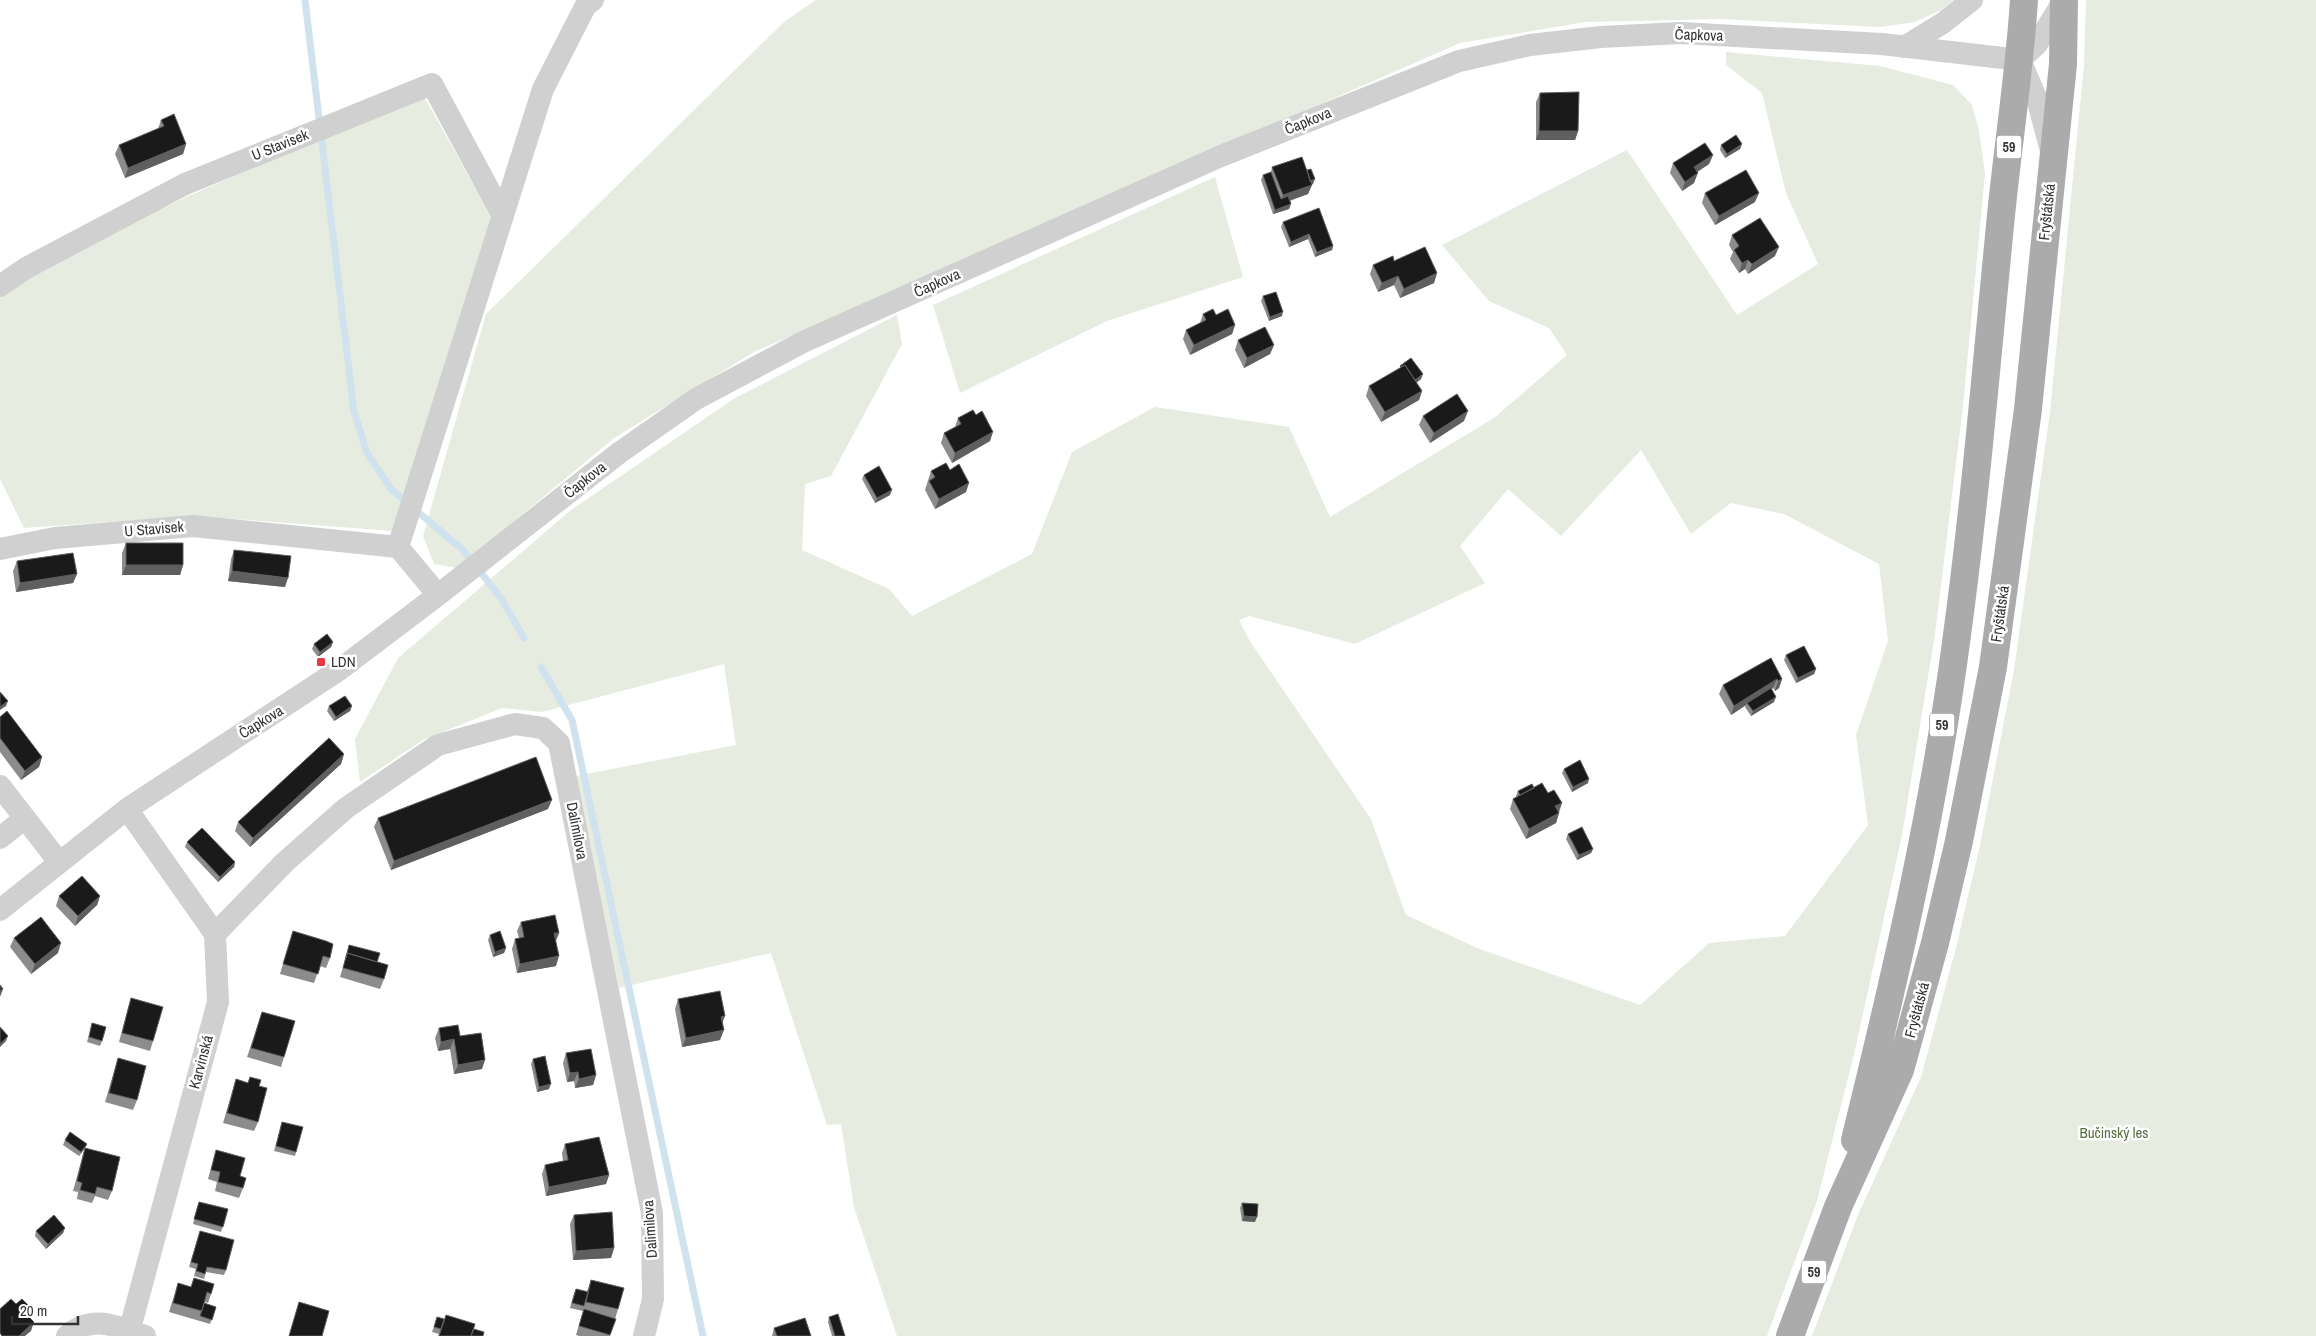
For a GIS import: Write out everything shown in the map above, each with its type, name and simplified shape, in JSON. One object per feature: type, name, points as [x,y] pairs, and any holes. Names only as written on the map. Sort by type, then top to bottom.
[{"type":"main road","name":"Fryštátská","points":[[1838,1207],[1876,1055],[1924,839],[1957,637],[1984,408],[1999,234],[2020,60],[2024,0]]},
{"type":"main road","name":"Fryštátská","points":[[1790,1336],[1838,1207],[1900,1070],[1936,943],[1959,841],[1992,667],[2028,409],[2063,64],[2064,0]]},
{"type":"street","points":[[438,595],[398,547],[543,89],[586,5],[594,0]]},
{"type":"street","points":[[1904,47],[1943,23],[1972,0]]},
{"type":"street","points":[[2053,158],[2038,102],[2020,60],[2037,44],[2064,0]]},
{"type":"street","name":"Čapkova","points":[[0,910],[127,809],[297,699],[438,595],[626,447],[696,400],[749,371],[859,317],[1212,160],[1410,79],[1459,61],[1512,49],[1601,37],[1682,33],[1904,47],[2020,60]]},
{"type":"street","name":"U Stavisek","points":[[0,286],[26,268],[185,184],[432,84],[503,216]]},
{"type":"street","name":"U Stavisek","points":[[0,549],[55,538],[192,526],[398,547]]},
{"type":"street","name":"Dalimilova","points":[[216,934],[285,862],[346,808],[438,745],[515,724],[543,728],[559,744],[652,1213],[653,1299],[644,1336]]},
{"type":"street","points":[[0,786],[59,862]]},
{"type":"street","points":[[127,809],[216,934]]},
{"type":"street","points":[[0,838],[25,818]]},
{"type":"street","name":"Karvinská","points":[[134,1334],[218,1002],[216,934]]},
{"type":"street","points":[[68,1336],[73,1331],[101,1322],[134,1334]]},
{"type":"green space","points":[[816,0],[1953,0],[1941,10],[1915,22],[1880,27],[1720,19],[1585,22],[1460,43],[754,352],[614,438],[458,568],[434,564],[423,536],[486,314],[784,22]]},
{"type":"green space","name":"Bučinský les","points":[[2086,0],[2316,0],[2316,1336],[1812,1336],[1858,1215],[1921,1077],[1956,948],[1980,845],[2014,670],[2050,412],[2084,65]]},
{"type":"green space","points":[[1726,52],[1880,66],[1953,85],[1972,105],[1979,130],[1985,174],[1963,406],[1935,634],[1902,835],[1855,1050],[1817,1201],[1767,1336],[897,1336],[854,1207],[841,1124],[827,1125],[771,953],[619,988],[576,776],[736,745],[724,664],[542,712],[502,708],[423,740],[360,782],[355,739],[398,658],[571,510],[735,398],[897,315],[902,344],[831,476],[805,484],[802,550],[889,589],[912,616],[1032,554],[1072,452],[1155,407],[1289,427],[1330,517],[1494,418],[1567,355],[1549,328],[1489,301],[1442,245],[1627,150],[1737,315],[1818,264],[1786,193],[1762,93],[1726,65]],"holes":[[[1641,450],[1691,534],[1731,503],[1784,514],[1879,564],[1888,641],[1856,735],[1868,825],[1785,936],[1709,943],[1640,1005],[1477,948],[1406,915],[1371,819],[1251,643],[1239,620],[1249,616],[1355,644],[1485,583],[1460,546],[1508,489],[1561,536]]]},
{"type":"green space","points":[[425,98],[492,218],[393,531],[195,516],[24,528],[0,479],[0,296],[50,266],[154,212],[262,164]]},
{"type":"green space","points":[[1215,177],[1243,277],[1107,321],[960,393],[933,305]]},
{"type":"building","points":[[1579,92],[1578,131],[1539,131],[1540,93]]},
{"type":"building","points":[[174,114],[186,144],[128,168],[119,145],[164,126],[161,120]]},
{"type":"building","points":[[1736,135],[1742,144],[1727,154],[1721,145]]},
{"type":"building","points":[[1705,143],[1713,155],[1694,167],[1698,173],[1685,182],[1673,163]]},
{"type":"building","points":[[1302,157],[1312,185],[1283,195],[1272,167]]},
{"type":"building","points":[[1311,169],[1315,179],[1310,181],[1307,170]]},
{"type":"building","points":[[1746,170],[1759,193],[1719,216],[1705,193]]},
{"type":"building","points":[[1271,172],[1281,199],[1288,196],[1291,204],[1275,210],[1263,175]]},
{"type":"building","points":[[1319,208],[1333,246],[1317,252],[1309,234],[1291,242],[1283,222]]},
{"type":"building","points":[[1760,218],[1779,247],[1752,264],[1748,260],[1742,263],[1734,250],[1739,246],[1732,235]]},
{"type":"building","points":[[1425,247],[1437,273],[1404,289],[1398,276],[1382,283],[1373,265],[1393,256],[1394,261]]},
{"type":"building","points":[[1276,292],[1283,312],[1270,317],[1263,296]]},
{"type":"building","points":[[1213,309],[1216,315],[1228,309],[1235,325],[1194,345],[1186,330],[1206,320],[1203,314]]},
{"type":"building","points":[[1265,327],[1274,345],[1247,358],[1238,340]]},
{"type":"building","points":[[1411,358],[1423,374],[1415,380],[1405,365],[1400,366]]},
{"type":"building","points":[[1405,365],[1422,391],[1385,412],[1369,386]]},
{"type":"building","points":[[1457,394],[1468,411],[1434,433],[1423,416]]},
{"type":"building","points":[[973,410],[976,415],[982,411],[993,432],[955,453],[944,433],[961,424],[958,418]]},
{"type":"building","points":[[946,463],[950,470],[959,464],[969,483],[939,499],[929,481],[935,477],[931,471]]},
{"type":"building","points":[[879,466],[892,490],[877,498],[864,475]]},
{"type":"building","points":[[126,543],[183,543],[183,565],[126,565]]},
{"type":"building","points":[[234,550],[291,556],[288,578],[232,571]]},
{"type":"building","points":[[73,553],[77,574],[20,583],[17,561]]},
{"type":"building","points":[[327,634],[333,642],[320,652],[314,644]]},
{"type":"building","points":[[1804,646],[1816,669],[1798,678],[1786,655]]},
{"type":"building","points":[[1771,658],[1782,679],[1778,681],[1777,679],[1734,706],[1723,685]]},
{"type":"building","points":[[1771,688],[1776,697],[1753,711],[1747,703]]},
{"type":"building","points":[[0,692],[8,701],[0,707]]},
{"type":"building","points":[[345,696],[352,706],[336,717],[329,706]]},
{"type":"building","points":[[7,711],[42,757],[25,771],[0,738],[0,717]]},
{"type":"building","points":[[329,738],[344,754],[253,838],[238,822]]},
{"type":"building","points":[[536,757],[552,800],[394,861],[378,818]]},
{"type":"building","points":[[1580,760],[1589,779],[1573,787],[1564,769]]},
{"type":"building","points":[[1542,783],[1548,793],[1554,790],[1562,803],[1555,806],[1559,813],[1529,829],[1513,799]]},
{"type":"building","points":[[1532,784],[1534,788],[1520,795],[1518,791]]},
{"type":"building","points":[[1582,827],[1593,849],[1579,855],[1568,834]]},
{"type":"building","points":[[202,828],[235,862],[220,877],[187,842]]},
{"type":"building","points":[[82,876],[100,896],[78,916],[59,896]]},
{"type":"building","points":[[555,915],[559,933],[554,933],[559,956],[520,964],[515,939],[524,937],[521,922]]},
{"type":"building","points":[[41,917],[61,943],[35,964],[14,938]]},
{"type":"building","points":[[293,931],[333,944],[330,958],[323,956],[318,974],[283,964]]},
{"type":"building","points":[[500,931],[506,948],[495,952],[490,935]]},
{"type":"building","points":[[349,945],[380,953],[377,962],[347,953]]},
{"type":"building","points":[[347,953],[388,965],[384,979],[343,968]]},
{"type":"building","points":[[720,991],[725,1016],[721,1017],[724,1030],[686,1038],[678,999]]},
{"type":"building","points":[[131,998],[163,1007],[153,1041],[122,1033]]},
{"type":"building","points":[[262,1012],[295,1021],[284,1057],[251,1048]]},
{"type":"building","points":[[92,1023],[106,1027],[102,1041],[89,1037]]},
{"type":"building","points":[[458,1025],[460,1036],[481,1033],[485,1060],[458,1065],[454,1039],[441,1042],[439,1028]]},
{"type":"building","points":[[0,1027],[8,1036],[0,1044]]},
{"type":"building","points":[[591,1049],[596,1075],[579,1079],[578,1072],[570,1073],[566,1053]]},
{"type":"building","points":[[545,1056],[551,1084],[539,1087],[533,1059]]},
{"type":"building","points":[[118,1058],[146,1066],[137,1100],[109,1093]]},
{"type":"building","points":[[250,1077],[261,1080],[259,1086],[267,1088],[258,1122],[227,1113],[236,1079],[248,1083]]},
{"type":"building","points":[[282,1122],[303,1127],[296,1152],[276,1146]]},
{"type":"building","points":[[70,1132],[87,1144],[81,1152],[65,1140]]},
{"type":"building","points":[[599,1137],[609,1175],[549,1187],[545,1165],[568,1160],[565,1144]]},
{"type":"building","points":[[85,1148],[120,1157],[112,1191],[97,1187],[95,1194],[80,1190],[82,1183],[77,1181]]},
{"type":"building","points":[[216,1150],[245,1158],[240,1176],[246,1178],[243,1188],[218,1182],[220,1172],[211,1170]]},
{"type":"building","points":[[199,1202],[228,1209],[223,1227],[194,1219]]},
{"type":"building","points":[[1242,1203],[1258,1204],[1257,1217],[1244,1216]]},
{"type":"building","points":[[612,1212],[614,1248],[576,1251],[574,1215]]},
{"type":"building","points":[[54,1215],[65,1228],[48,1244],[36,1231]]},
{"type":"building","points":[[200,1231],[234,1240],[226,1270],[207,1267],[205,1274],[196,1271],[198,1264],[191,1262]]},
{"type":"building","points":[[194,1278],[214,1284],[211,1294],[207,1292],[202,1311],[173,1303],[178,1283],[191,1287]]},
{"type":"building","points":[[591,1280],[624,1288],[618,1309],[586,1302]]},
{"type":"building","points":[[576,1289],[588,1292],[584,1306],[572,1303]]},
{"type":"building","points":[[11,1299],[16,1304],[22,1299],[31,1308],[25,1313],[34,1322],[19,1336],[2,1336],[0,1333],[0,1309]]},
{"type":"building","points":[[299,1302],[329,1311],[322,1336],[289,1336]]},
{"type":"building","points":[[204,1303],[216,1307],[212,1320],[200,1316]]},
{"type":"building","points":[[584,1309],[616,1319],[610,1335],[579,1326]]},
{"type":"building","points":[[838,1314],[845,1336],[835,1336],[829,1317]]},
{"type":"building","points":[[446,1315],[475,1324],[471,1336],[439,1336]]},
{"type":"building","points":[[437,1317],[444,1319],[441,1329],[434,1327]]},
{"type":"building","points":[[805,1318],[811,1336],[777,1336],[774,1328]]},
{"type":"building","points":[[474,1329],[484,1332],[483,1336],[471,1336]]},
{"type":"waterway","points":[[305,0],[354,412],[367,453],[391,489],[463,550],[501,598],[524,638]]},
{"type":"waterway","points":[[541,667],[572,720],[703,1336]]},
{"type":"place","name":"LDN","points":[[321,662]]}]
